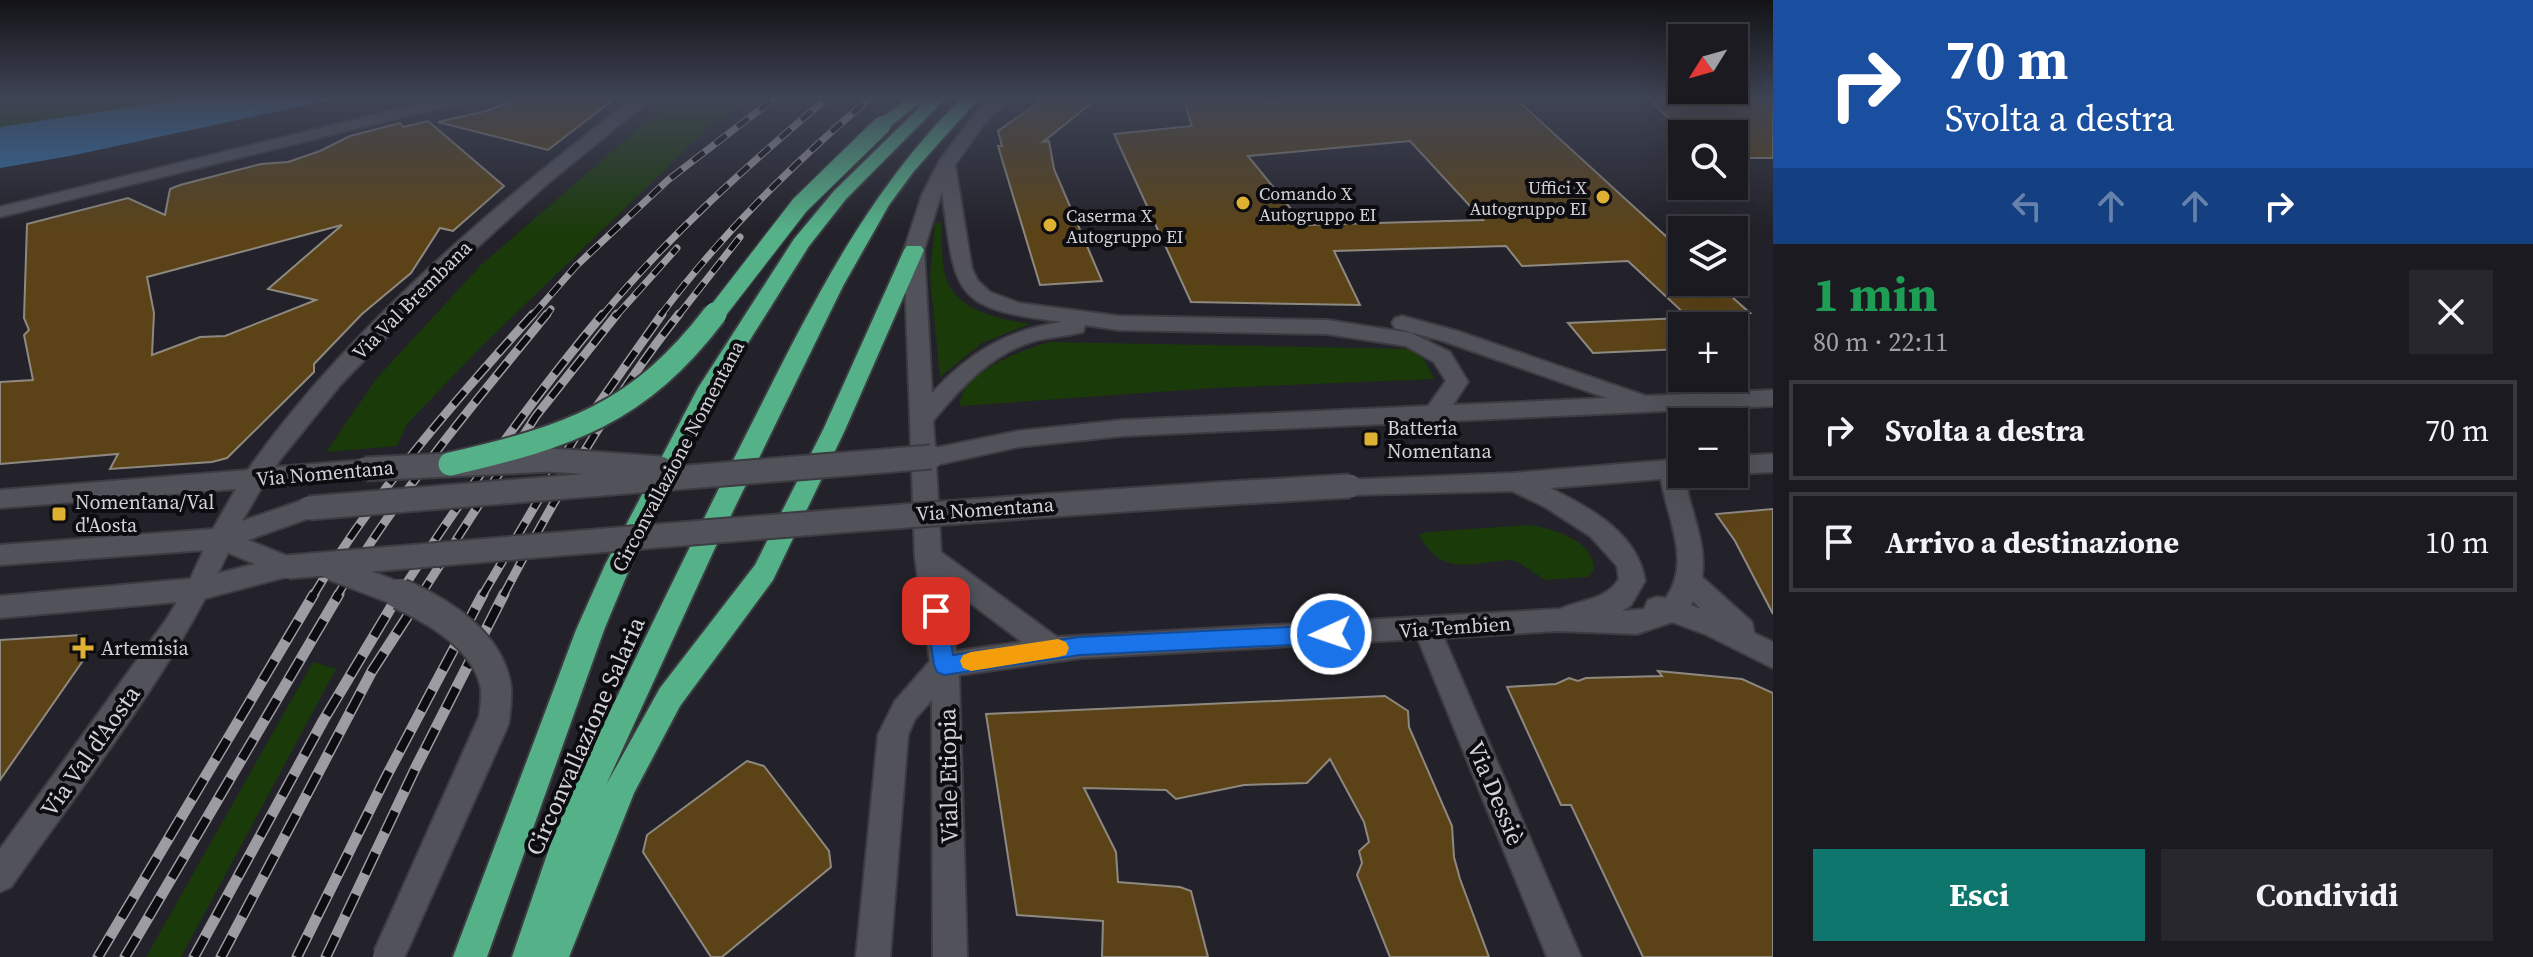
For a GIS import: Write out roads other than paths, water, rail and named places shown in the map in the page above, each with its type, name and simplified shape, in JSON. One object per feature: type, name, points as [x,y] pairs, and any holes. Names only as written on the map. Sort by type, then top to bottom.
[{"type":"highway","points":[[450,464],[517,449],[570,432],[606,415],[641,393],[686,352],[798,207],[864,143]]},
{"type":"highway","name":"Circonvallazione Nomentana","points":[[605,596],[709,388],[783,270],[840,195],[893,143]]},
{"type":"highway","name":"Circonvallazione Salaria","points":[[529,957],[568,840],[594,778],[800,351],[876,211],[908,165],[929,143]]},
{"type":"highway","points":[[552,957],[599,835],[623,783],[670,697],[764,572],[834,430],[914,250]]},
{"type":"highway","name":"Circonvallazione Salaria","points":[[470,957],[574,670],[605,596]]},
{"type":"main road","points":[[0,212],[280,143]]},
{"type":"main road","name":"Via Val Brembana","points":[[221,539],[252,479],[314,399],[446,262],[585,143]]},
{"type":"main road","points":[[944,665],[928,557],[914,250],[931,195],[961,143]]},
{"type":"main road","points":[[947,165],[962,269],[976,291],[1007,308],[1119,323],[1327,327],[1411,340],[1436,352],[1451,368],[1457,382],[1434,414]]},
{"type":"main road","points":[[1327,327],[1373,321],[1421,327],[1651,404]]},
{"type":"main road","points":[[920,421],[970,366],[1005,342],[1049,330],[1119,323]]},
{"type":"main road","name":"Via Nomentana","points":[[0,555],[221,539],[309,508],[931,457],[1088,430],[1304,417],[1773,398]]},
{"type":"main road","name":"Via Nomentana","points":[[0,499],[450,464],[591,460],[698,474]]},
{"type":"main road","points":[[1748,464],[1773,463]]},
{"type":"main road","name":"Via Nomentana","points":[[0,607],[199,589],[288,567],[470,550],[1134,498],[1350,486],[1513,482],[1668,469]]},
{"type":"main road","points":[[1513,482],[1579,514],[1606,535],[1626,558],[1632,577],[1628,591],[1614,603],[1558,620]]},
{"type":"main road","points":[[1672,610],[1688,580],[1689,541],[1675,488]]},
{"type":"main road","name":"Via Nomentana","points":[[221,539],[288,567]]},
{"type":"main road","name":"Via Val d'Aosta","points":[[0,876],[176,628],[199,589],[221,539]]},
{"type":"main road","points":[[928,557],[1052,649]]},
{"type":"main road","points":[[323,566],[386,586],[455,626],[478,646],[492,671],[497,689],[494,720],[388,957]]},
{"type":"main road","points":[[1688,580],[1773,656]]},
{"type":"main road","points":[[1594,609],[1632,606],[1672,610],[1719,628],[1773,656]]},
{"type":"main road","name":"Via Tembien","points":[[944,665],[1052,649],[1558,620],[1634,624],[1662,618],[1672,610]]},
{"type":"main road","name":"Via Dessiè","points":[[1427,629],[1564,957]]},
{"type":"main road","name":"Viale Etiopia","points":[[873,957],[893,735],[905,710],[944,665]]},
{"type":"main road","name":"Viale Etiopia","points":[[944,665],[949,762],[950,957]]},
{"type":"water","points":[[0,143],[132,143],[70,156],[0,168]]},
{"type":"railway","points":[[532,316],[576,266],[668,180],[717,143]]},
{"type":"railway","points":[[602,316],[654,257],[775,143]]},
{"type":"railway","points":[[660,316],[759,201],[819,143]]},
{"type":"railway","points":[[678,316],[740,237]]},
{"type":"railway","points":[[616,316],[677,248]]},
{"type":"railway","points":[[546,316],[551,309]]},
{"type":"railway","points":[[313,596],[388,485],[444,415],[533,314]]},
{"type":"railway","points":[[337,596],[410,486],[547,314]]},
{"type":"railway","points":[[398,596],[496,452],[603,314]]},
{"type":"railway","points":[[420,596],[536,416],[617,314]]},
{"type":"railway","points":[[482,596],[576,436],[662,314]]},
{"type":"railway","points":[[503,596],[585,451],[630,381],[679,314]]},
{"type":"railway","points":[[98,957],[314,594]]},
{"type":"railway","points":[[125,957],[339,594]]},
{"type":"railway","points":[[194,957],[323,721],[399,594]]},
{"type":"railway","points":[[221,957],[372,671],[422,594]]},
{"type":"railway","points":[[297,957],[386,777],[483,594]]},
{"type":"railway","points":[[326,957],[415,769],[504,594]]},
{"type":"place","name":"Uffici X Autogruppo EI","points":[[1603,197]]},
{"type":"place","name":"Comando X Autogruppo EI","points":[[1243,203]]},
{"type":"place","name":"Caserma X Autogruppo EI","points":[[1050,225]]},
{"type":"place","name":"Batteria Nomentana","points":[[1371,439]]},
{"type":"place","name":"Nomentana/Val d'Aosta","points":[[59,514]]},
{"type":"place","name":"Artemisia","points":[[83,648]]}]
